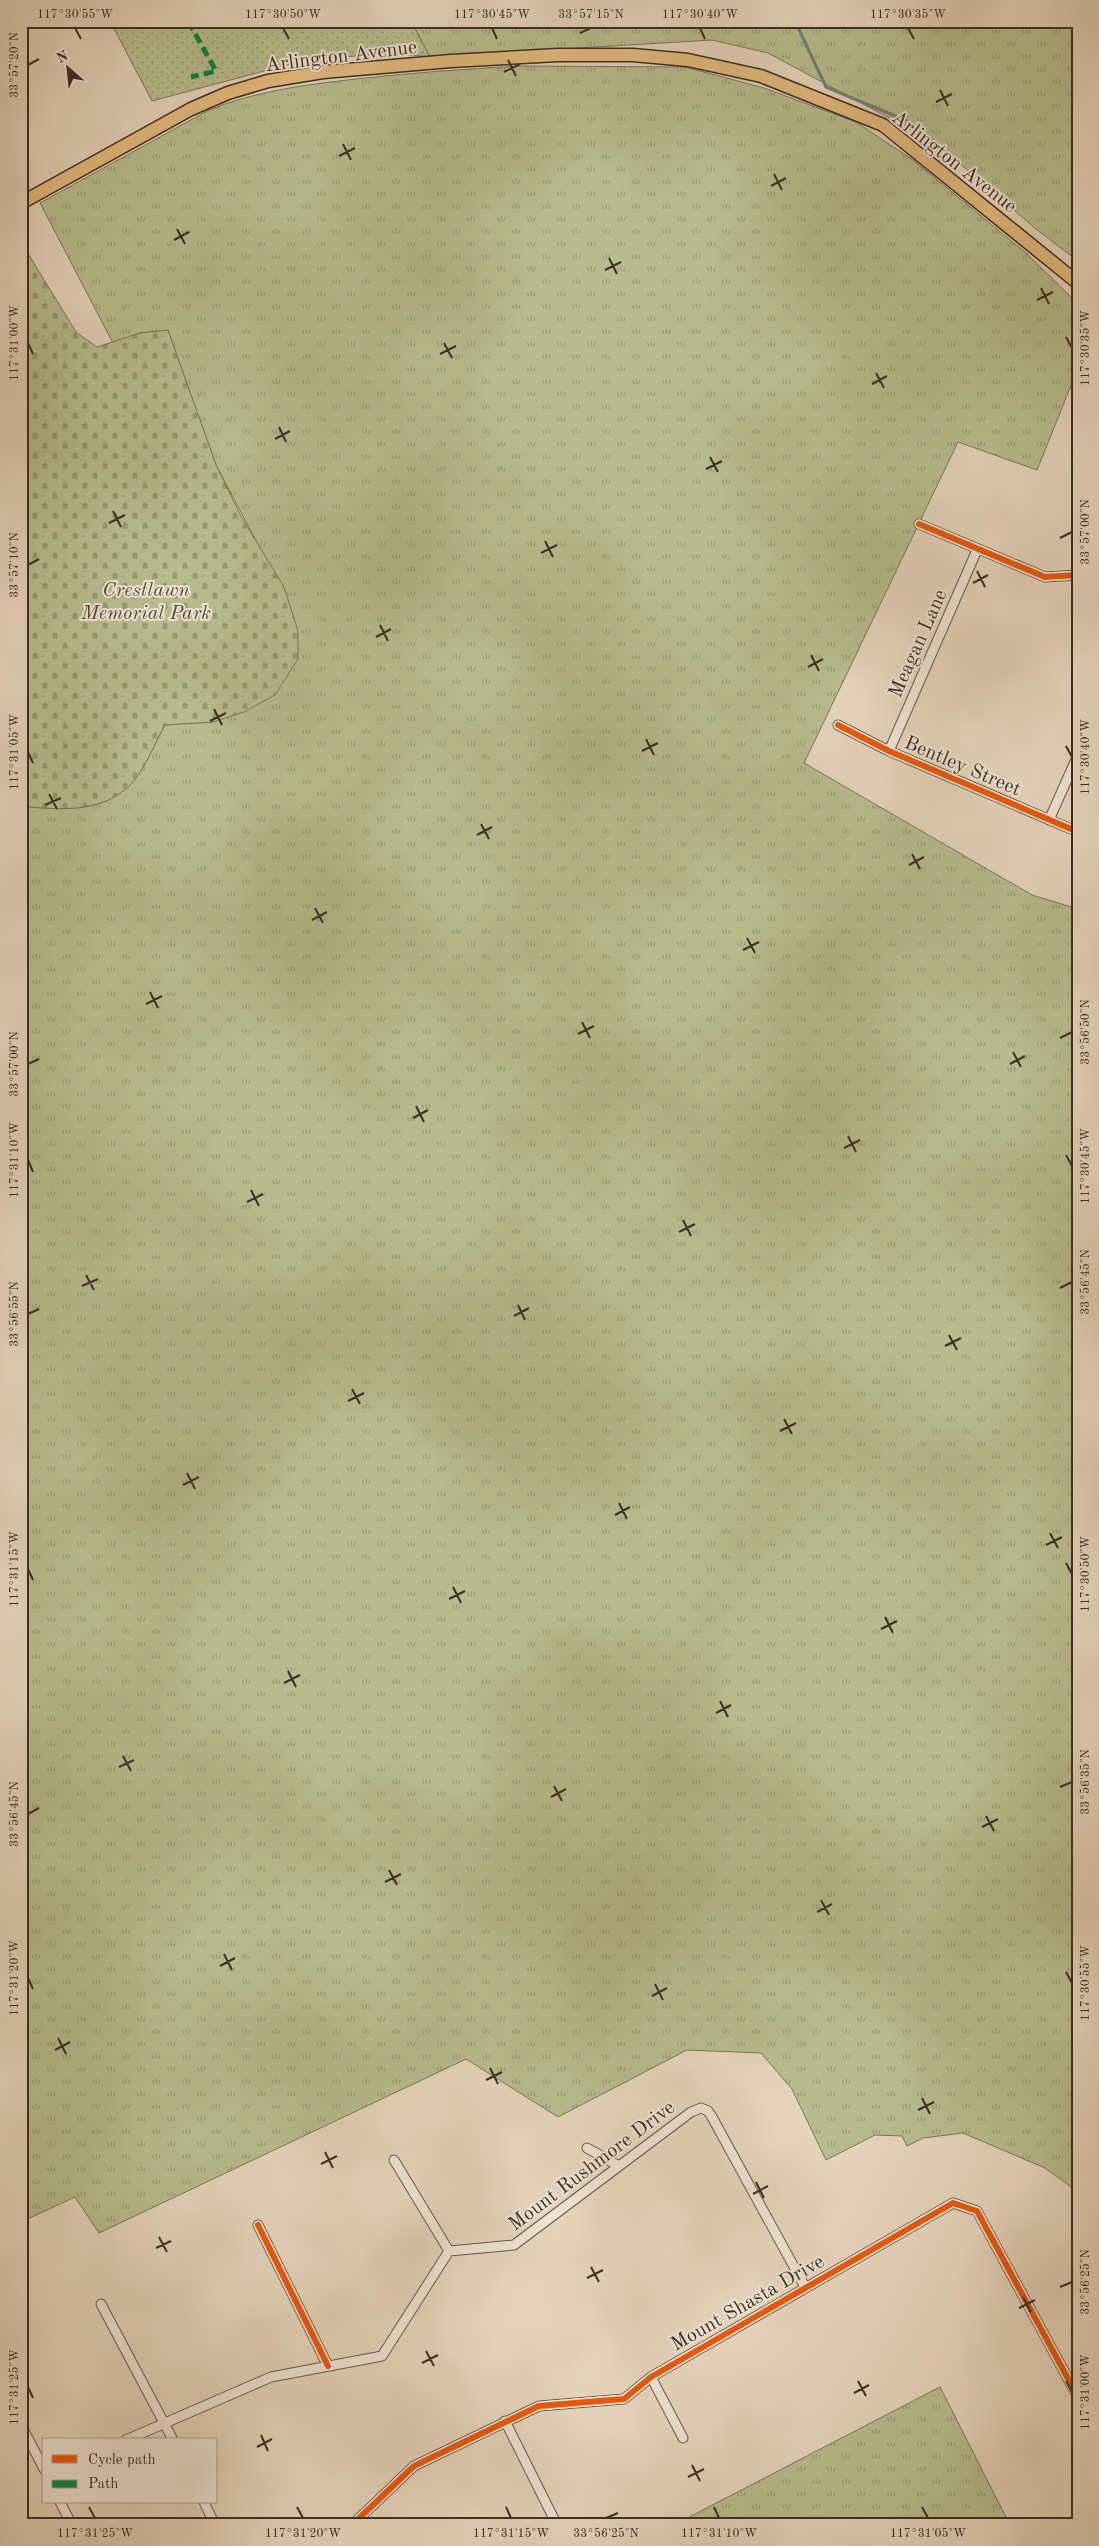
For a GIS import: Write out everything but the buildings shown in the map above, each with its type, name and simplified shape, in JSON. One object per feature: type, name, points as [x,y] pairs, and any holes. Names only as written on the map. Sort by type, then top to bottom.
[{"type":"main road","name":"Arlington Avenue","points":[[21,203],[191,109],[228,93],[268,81],[323,72],[451,61],[558,55],[633,55],[688,60],[760,76],[883,125],[1078,283]]},
{"type":"street","points":[[919,524],[1045,577],[1077,575],[1078,556]]},
{"type":"street","name":"Meagan Lane","points":[[889,751],[977,550]]},
{"type":"street","name":"Bentley Street","points":[[838,725],[889,751],[1078,832]]},
{"type":"street","points":[[1049,820],[1078,755]]},
{"type":"street","name":"Mount Rushmore Drive","points":[[449,2250],[514,2245],[691,2112],[701,2108],[708,2111],[805,2287]]},
{"type":"street","points":[[587,2148],[619,2166]]},
{"type":"street","points":[[131,2438],[271,2377],[382,2356],[449,2250],[394,2160]]},
{"type":"street","name":"Mount Shasta Drive","points":[[352,2525],[414,2466],[539,2406],[624,2399],[651,2377],[953,2203],[977,2211],[1078,2397]]},
{"type":"street","points":[[258,2225],[328,2366]]},
{"type":"street","points":[[102,2304],[172,2438]]},
{"type":"street","points":[[651,2377],[684,2438]]},
{"type":"street","points":[[505,2421],[557,2525]]},
{"type":"street","points":[[21,2425],[42,2466]]},
{"type":"street","points":[[61,2504],[72,2525]]},
{"type":"street","points":[[205,2504],[215,2525]]},
{"type":"green space","points":[[110,21],[411,21],[430,57],[392,53],[305,60],[152,101]]},
{"type":"green space","points":[[411,21],[1078,21],[1078,261],[1036,229],[936,143],[768,53],[712,40],[430,57]]},
{"type":"green space","points":[[519,66],[685,67],[764,88],[856,122],[913,160],[1026,253],[1078,304],[1078,368],[1037,470],[958,442],[804,763],[1032,895],[1078,909],[1078,2200],[1070,2186],[1045,2168],[963,2133],[923,2138],[907,2146],[902,2136],[875,2135],[826,2160],[792,2089],[761,2053],[687,2050],[558,2117],[466,2059],[99,2233],[75,2197],[21,2222],[21,806],[81,808],[109,800],[138,776],[165,725],[213,722],[260,548],[216,465],[168,331],[140,333],[113,343],[40,203],[207,111],[243,98],[299,86],[356,79]]},
{"type":"green space","name":"Crestlawn Memorial Park","points":[[21,248],[27,252],[76,332],[97,347],[140,333],[168,330],[216,465],[241,516],[284,587],[298,631],[298,659],[275,695],[244,712],[213,722],[165,725],[146,762],[133,782],[109,800],[81,808],[21,806]]},
{"type":"green space","points":[[940,2387],[1010,2525],[674,2525]]},
{"type":"waterway","points":[[795,21],[826,87],[907,121]]},
{"type":"marked path","points":[[188,21],[216,71],[191,77]]},
{"type":"cycle path","points":[[919,524],[1045,577],[1078,575]]},
{"type":"cycle path","points":[[838,725],[889,751],[1078,832]]},
{"type":"cycle path","points":[[352,2525],[414,2466],[539,2406],[624,2399],[651,2377],[953,2203],[977,2211],[1078,2397]]},
{"type":"cycle path","points":[[258,2225],[328,2366]]}]
